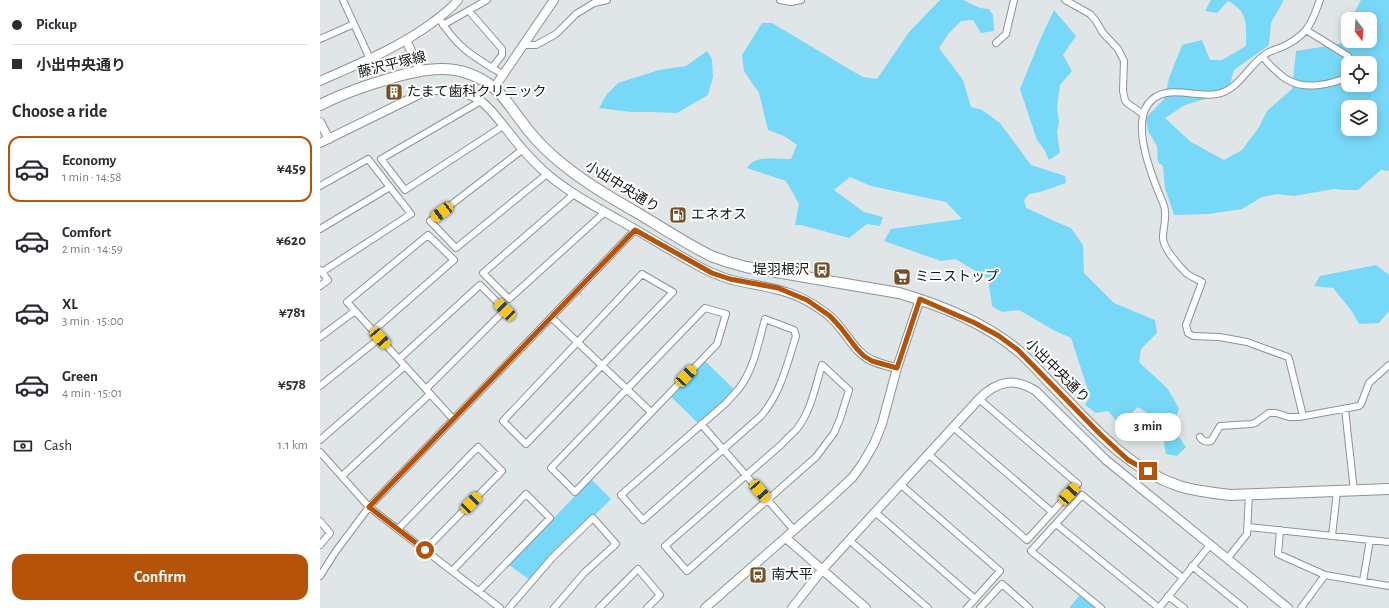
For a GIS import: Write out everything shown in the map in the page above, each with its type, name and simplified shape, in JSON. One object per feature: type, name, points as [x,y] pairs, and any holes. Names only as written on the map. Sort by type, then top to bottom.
[{"type":"main road","name":"藤沢平塚線","points":[[320,105],[354,89],[420,70],[443,68],[458,71],[473,76],[494,88]]},
{"type":"main road","name":"小出中央通り","points":[[494,88],[504,98],[533,136],[552,156],[600,191],[711,256],[746,267],[899,293],[920,299],[962,317],[999,336],[1018,350],[1099,433],[1128,460],[1158,477],[1180,486],[1230,495],[1389,489]]},
{"type":"street","points":[[343,0],[370,59]]},
{"type":"street","points":[[441,21],[458,0]]},
{"type":"street","points":[[320,81],[370,59],[441,21],[469,10],[487,0]]},
{"type":"street","points":[[494,88],[554,0]]},
{"type":"street","points":[[524,44],[536,45],[556,34],[576,14],[594,3],[607,0]]},
{"type":"street","points":[[780,0],[791,2],[801,0]]},
{"type":"street","points":[[996,43],[1006,34],[1014,0]]},
{"type":"street","points":[[1065,0],[1090,14],[1103,33],[1118,49],[1124,61],[1123,91],[1125,100],[1143,114]]},
{"type":"street","points":[[1303,416],[1288,358],[1246,342],[1219,337],[1193,336],[1188,333],[1186,325],[1202,282],[1179,266],[1164,244],[1163,238],[1166,217],[1164,205],[1146,159],[1142,121],[1143,114],[1149,104],[1160,95],[1176,92],[1209,95],[1218,94],[1229,90],[1268,52],[1291,43],[1306,30],[1312,21],[1320,0]]},
{"type":"street","points":[[469,10],[502,49],[502,55],[492,68]]},
{"type":"street","points":[[441,21],[448,33],[460,46],[472,56],[504,75]]},
{"type":"street","points":[[320,39],[354,24]]},
{"type":"street","points":[[1306,30],[1348,56]]},
{"type":"street","points":[[406,40],[420,70]]},
{"type":"street","points":[[1263,56],[1266,61],[1284,78],[1291,82],[1305,85],[1337,82],[1341,80]]},
{"type":"street","points":[[320,143],[426,92],[441,89],[455,90],[468,94],[481,101],[491,111],[522,150],[547,174],[574,194],[712,273],[730,279],[778,288],[807,300],[830,316],[864,356],[872,361],[897,368]]},
{"type":"street","points":[[481,101],[381,159],[405,190],[503,126]]},
{"type":"street","points":[[320,122],[329,139]]},
{"type":"street","points":[[522,150],[430,221],[456,248],[547,174]]},
{"type":"street","points":[[320,186],[368,159],[411,214],[321,271],[328,280],[320,286]]},
{"type":"street","points":[[320,229],[390,187]]},
{"type":"street","points":[[574,194],[483,273],[509,299],[605,212]]},
{"type":"street","points":[[320,576],[336,551],[369,507],[635,230]]},
{"type":"street","points":[[373,331],[454,260],[428,235],[347,302],[373,331],[380,338],[453,419]]},
{"type":"street","points":[[642,274],[673,292],[526,444],[503,421],[578,342],[642,274]]},
{"type":"street","points":[[342,476],[428,391],[505,310],[480,285],[399,359]]},
{"type":"street","points":[[705,608],[786,538],[852,478],[863,463],[874,444],[882,424],[897,368],[920,299]]},
{"type":"street","points":[[705,308],[726,314],[717,344],[651,412],[576,492],[551,468],[705,308]]},
{"type":"street","points":[[320,337],[355,311]]},
{"type":"street","points":[[551,317],[651,412]]},
{"type":"street","points":[[765,320],[794,330],[796,336],[781,382],[770,405],[761,416],[724,449],[643,520],[620,495],[731,397],[744,381],[750,368],[765,320]]},
{"type":"street","points":[[320,386],[380,338]]},
{"type":"street","points":[[822,365],[849,390],[840,419],[826,446],[806,467],[687,571],[665,546],[746,474],[782,444],[796,429],[805,416],[822,365]]},
{"type":"street","points":[[320,440],[405,366]]},
{"type":"street","points":[[1200,437],[1203,441],[1211,441],[1220,426],[1251,424],[1269,413],[1276,413],[1289,417],[1303,416],[1359,406],[1368,383],[1389,366]]},
{"type":"street","points":[[794,607],[822,570],[979,399],[994,386],[1015,382],[1026,385],[1036,391],[1106,460],[1288,608]]},
{"type":"street","points":[[928,454],[1027,540],[1078,484],[979,399]]},
{"type":"street","points":[[1345,409],[1354,491]]},
{"type":"street","points":[[702,424],[794,530]]},
{"type":"street","points":[[953,427],[1052,512]]},
{"type":"street","points":[[398,529],[478,447],[502,471],[425,550]]},
{"type":"street","points":[[320,452],[369,507],[500,608]]},
{"type":"street","points":[[900,484],[1000,571],[967,608]]},
{"type":"street","points":[[1332,536],[1337,492]]},
{"type":"street","points":[[452,571],[526,494],[550,518],[479,591]]},
{"type":"street","points":[[1227,559],[1247,534],[1249,494]]},
{"type":"street","points":[[1100,608],[1031,551],[1082,495],[1183,578]]},
{"type":"street","points":[[874,512],[975,599]]},
{"type":"street","points":[[509,608],[552,558],[593,518],[616,544],[584,573],[554,608]]},
{"type":"street","points":[[320,521],[330,533],[320,545]]},
{"type":"street","points":[[1056,524],[1159,608],[1210,545]]},
{"type":"street","points":[[1248,526],[1389,542]]},
{"type":"street","points":[[1280,530],[1278,554],[1325,575],[1389,586]]},
{"type":"street","points":[[786,538],[866,608]]},
{"type":"street","points":[[849,540],[928,608]]},
{"type":"street","points":[[1363,581],[1370,540]]},
{"type":"street","points":[[1192,566],[1244,608]]},
{"type":"street","points":[[599,608],[638,569],[660,595],[647,608]]},
{"type":"street","points":[[1301,608],[1325,575]]},
{"type":"street","points":[[980,608],[1002,584],[1030,608]]},
{"type":"street","points":[[1168,596],[1184,608]]},
{"type":"shaded area","points":[[940,0],[963,0],[980,8],[989,9],[993,15],[994,31],[981,33],[973,20],[961,21],[949,33],[939,48],[963,80],[971,107],[982,110],[1000,123],[1031,165],[1065,176],[1066,183],[1040,192],[1029,194],[1024,200],[1026,208],[1071,228],[1083,245],[1084,273],[1114,303],[1155,320],[1157,333],[1141,349],[1139,362],[1167,388],[1179,408],[1175,429],[1186,447],[1177,456],[1166,454],[1163,437],[1155,431],[1153,417],[1138,407],[1119,424],[1108,411],[1096,413],[1085,405],[1090,396],[1071,338],[1055,331],[1019,310],[1002,312],[992,306],[988,278],[955,259],[941,261],[884,241],[891,229],[962,219],[946,202],[871,186],[850,177],[834,190],[864,212],[883,217],[880,226],[867,224],[849,238],[801,225],[795,225],[799,204],[786,181],[747,168],[755,161],[761,159],[791,159],[797,145],[784,136],[768,130],[759,93],[744,71],[742,55],[762,23],[772,23],[863,77],[877,79],[909,32]]},
{"type":"shaded area","points":[[1211,0],[1284,0],[1271,23],[1269,45],[1234,70],[1230,85],[1215,96],[1185,105],[1165,118],[1191,142],[1224,160],[1242,150],[1259,127],[1267,111],[1292,89],[1296,51],[1340,44],[1341,42],[1341,48],[1377,48],[1377,12],[1355,12],[1361,0],[1389,0],[1389,171],[1381,170],[1358,190],[1334,189],[1294,196],[1277,194],[1262,197],[1242,209],[1209,214],[1174,215],[1165,188],[1163,166],[1158,162],[1157,146],[1148,131],[1146,118],[1165,98],[1169,78],[1182,45],[1202,40],[1210,60],[1222,60],[1246,46],[1246,25],[1240,10],[1228,1],[1217,13],[1205,11]]},
{"type":"shaded area","points":[[1054,10],[1076,36],[1063,55],[1072,71],[1060,85],[1057,107],[1059,122],[1057,132],[1060,153],[1049,160],[1044,149],[1037,140],[1020,89]]},
{"type":"shaded area","points":[[707,51],[712,59],[713,77],[708,95],[677,113],[631,112],[599,108],[607,94],[618,83],[659,70],[686,66]]},
{"type":"shaded area","points":[[1376,265],[1389,275],[1389,311],[1379,323],[1359,324],[1351,310],[1333,288],[1314,286],[1320,276]]},
{"type":"shaded area","points":[[705,361],[734,389],[698,423],[671,397]]},
{"type":"shaded area","points":[[591,479],[611,499],[530,580],[509,565]]},
{"type":"shaded area","points":[[1080,595],[1095,608],[1069,608]]},
{"type":"place","name":"たまて歯科クリニック","points":[[394,92]]},
{"type":"place","name":"エネオス","points":[[678,215]]},
{"type":"place","name":"堤羽根沢","points":[[822,270]]},
{"type":"place","name":"ミニストップ","points":[[902,277]]},
{"type":"place","name":"南大平","points":[[758,575]]},
{"type":"route","points":[[425,550],[369,507],[635,230],[712,273],[730,279],[778,288],[807,300],[830,316],[864,356],[872,361],[884,365],[897,368],[920,299],[962,317],[999,336],[1018,350],[1099,433],[1128,460],[1148,471]]}]
